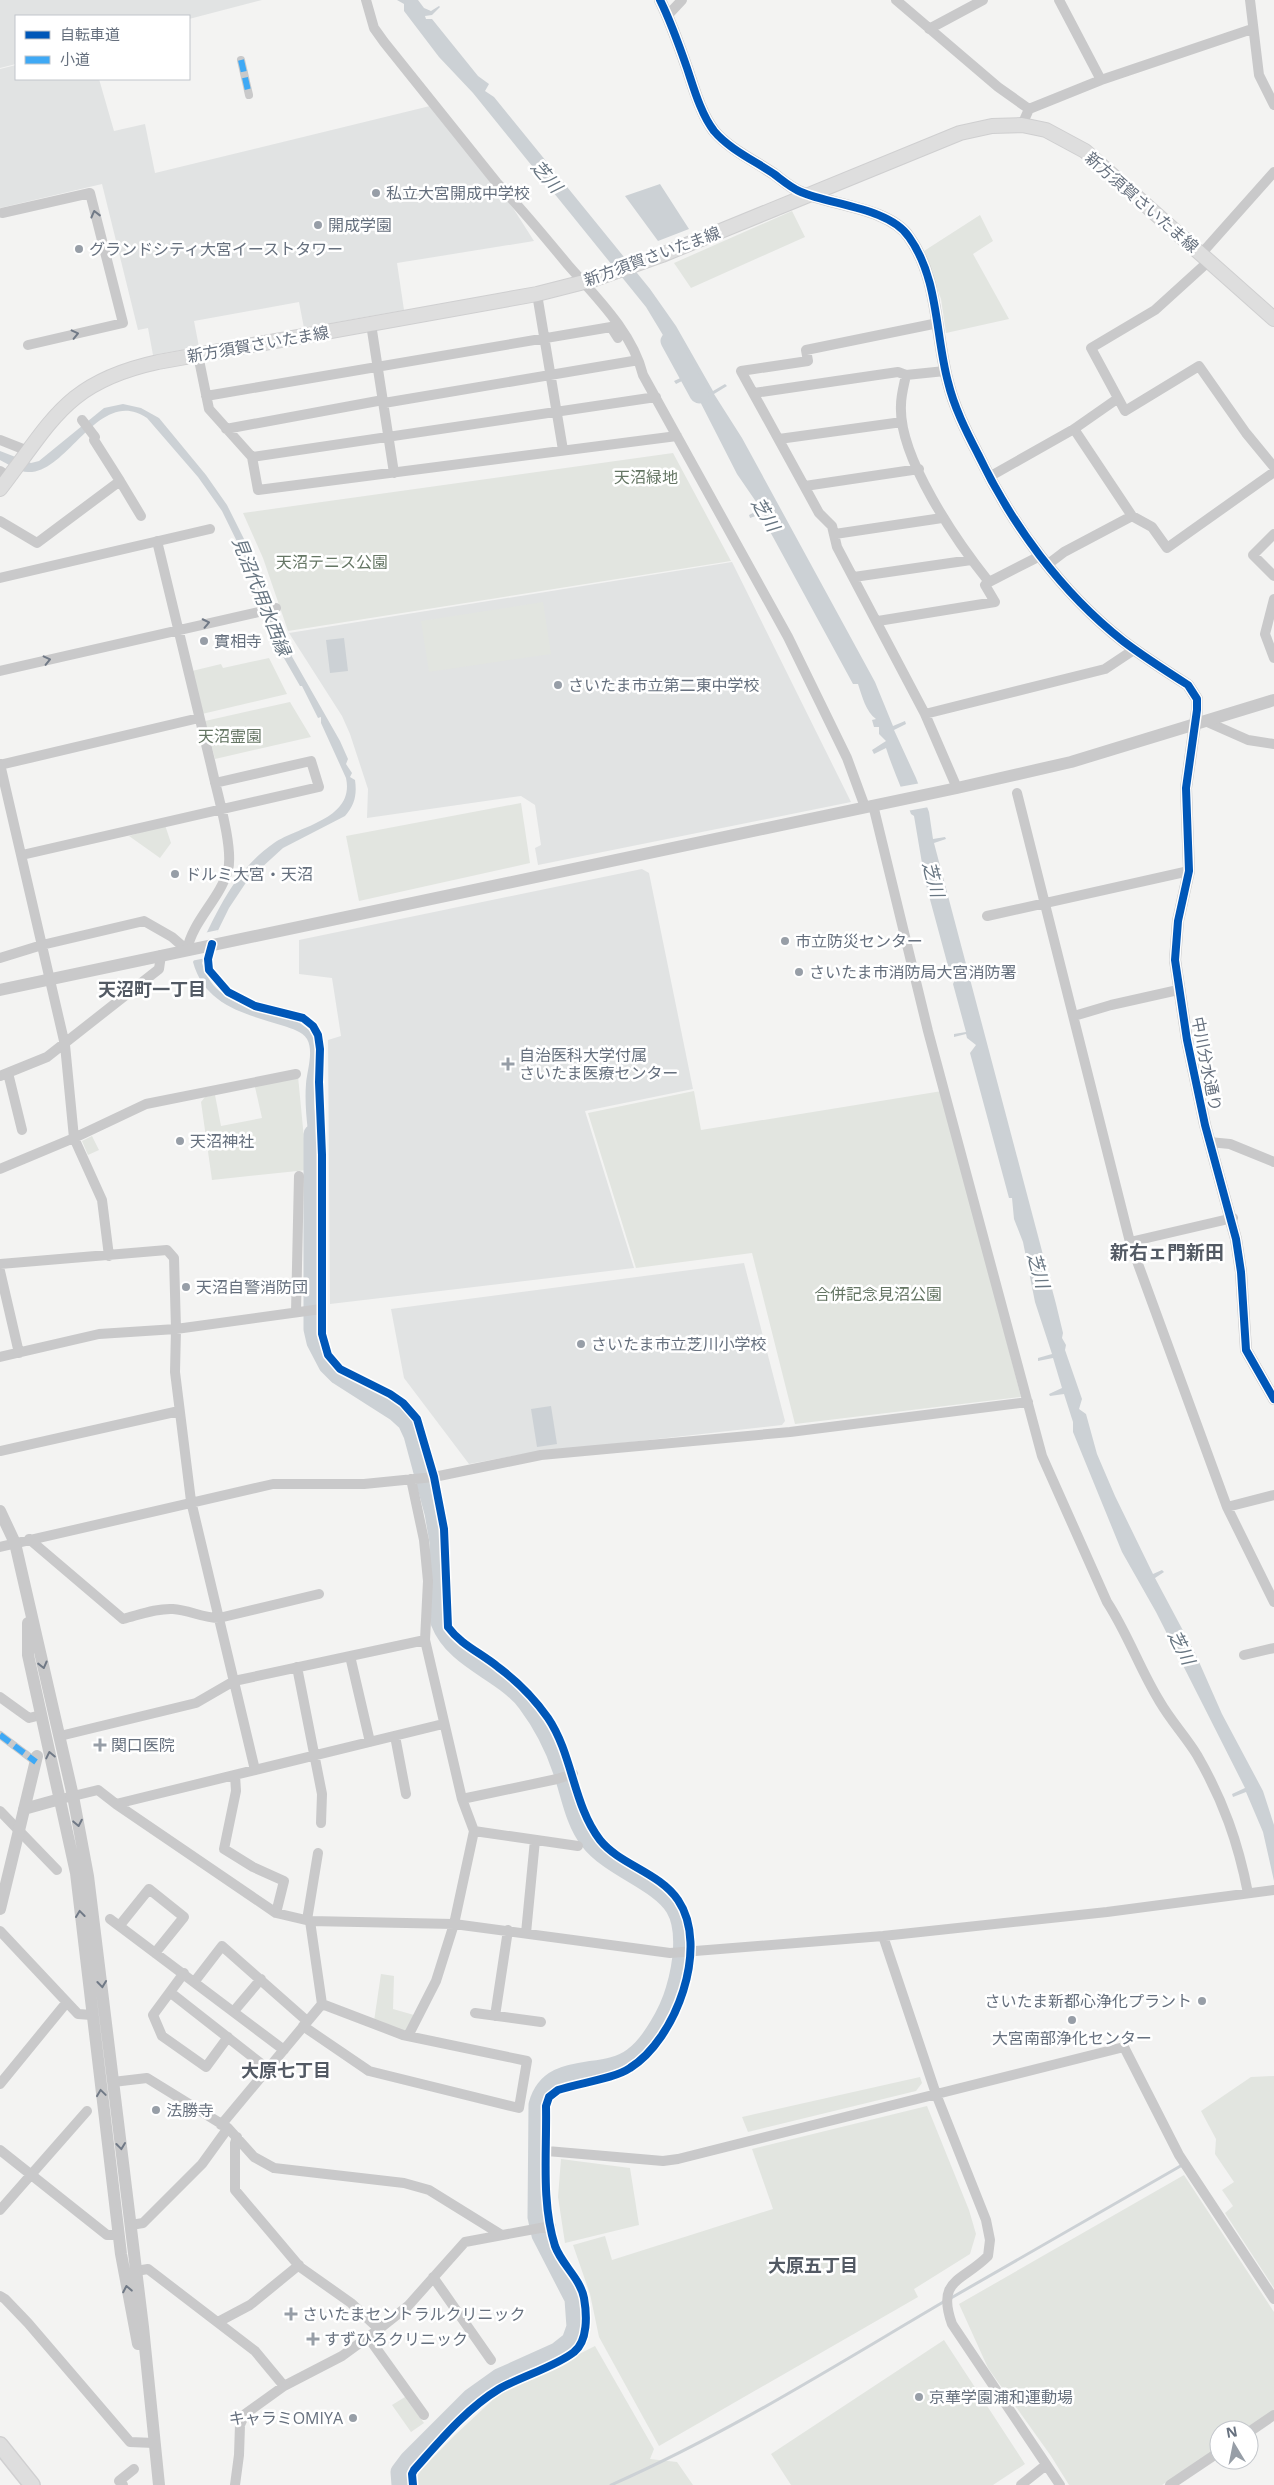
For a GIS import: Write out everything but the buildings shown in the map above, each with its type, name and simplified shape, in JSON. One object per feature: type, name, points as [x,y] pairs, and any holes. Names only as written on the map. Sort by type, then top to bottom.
[{"type":"main road","name":"新方須賀さいたま線","points":[[0,489],[7,473],[26,454],[63,407],[95,382],[136,367],[537,294],[588,282],[662,255],[960,133],[992,126],[1022,125],[1046,130],[1085,151],[1274,319]]},
{"type":"main road","points":[[0,2445],[32,2485]]},
{"type":"street","points":[[366,0],[374,28],[384,42],[497,183],[588,282],[640,360],[643,375]]},
{"type":"street","points":[[660,0],[704,112],[715,133],[801,192],[888,220],[909,235],[921,257],[929,281],[945,370],[957,410],[989,477],[1014,520],[1075,597],[1134,649],[1105,669],[925,714]]},
{"type":"street","points":[[667,16],[682,0]]},
{"type":"street","points":[[896,0],[998,87],[1029,109]]},
{"type":"street","points":[[929,29],[984,0]]},
{"type":"street","points":[[1059,0],[1101,80]]},
{"type":"street","points":[[1250,0],[1259,75],[1274,105]]},
{"type":"street","points":[[1022,125],[1029,109],[1101,80],[1252,29]]},
{"type":"street","points":[[241,60],[249,95]]},
{"type":"street","points":[[1074,429],[1132,516],[1152,528],[1167,548],[1273,467],[1199,366],[1125,411],[1091,348],[1155,310],[1205,258],[1274,172]]},
{"type":"street","points":[[2,213],[90,192],[123,323],[28,345]]},
{"type":"street","points":[[537,294],[563,450]]},
{"type":"street","points":[[938,323],[806,350],[808,361],[741,371],[819,513],[832,526],[837,547],[878,621],[925,714],[952,789]]},
{"type":"street","points":[[371,324],[394,472]]},
{"type":"street","points":[[206,396],[378,365],[611,327],[643,375],[792,646],[873,806],[928,1031],[1042,1456],[1107,1602],[1121,1623],[1160,1702],[1197,1756],[1228,1817],[1250,1893]]},
{"type":"street","points":[[198,355],[209,409],[252,457],[258,490],[677,436]]},
{"type":"street","points":[[226,429],[384,401],[633,361]]},
{"type":"street","points":[[754,393],[898,372],[906,375],[945,370]]},
{"type":"street","points":[[906,375],[900,405],[907,441],[942,518],[988,582]]},
{"type":"street","points":[[252,457],[656,398]]},
{"type":"street","points":[[989,477],[1074,429],[1117,399]]},
{"type":"street","points":[[83,421],[93,434],[94,440],[141,516]]},
{"type":"street","points":[[779,439],[902,422]]},
{"type":"street","points":[[0,440],[26,454]]},
{"type":"street","points":[[805,486],[919,469]]},
{"type":"street","points":[[0,521],[37,543],[120,481]]},
{"type":"street","points":[[878,621],[995,602],[985,585],[988,582],[1064,552],[1132,516]]},
{"type":"street","points":[[835,534],[942,518]]},
{"type":"street","points":[[0,578],[210,529]]},
{"type":"street","points":[[1274,534],[1253,555],[1274,576]]},
{"type":"street","points":[[157,541],[215,783],[228,855],[228,869],[209,907],[189,936],[189,949]]},
{"type":"street","points":[[854,577],[971,560]]},
{"type":"street","points":[[1274,599],[1265,634],[1274,658]]},
{"type":"street","points":[[0,671],[276,608]]},
{"type":"street","name":"中川分水通り","points":[[1134,649],[1188,685],[1194,691],[1197,700],[1200,722],[1186,788],[1189,871],[1176,942],[1175,960],[1178,990],[1210,1142],[1232,1218],[1241,1272],[1246,1350],[1252,1364],[1274,1399]]},
{"type":"street","points":[[0,990],[213,944],[744,835],[1071,762],[1274,700]]},
{"type":"street","points":[[109,1256],[102,1200],[74,1138],[65,1045],[52,979],[42,945],[0,765],[199,718]]},
{"type":"street","points":[[1200,722],[1248,740],[1274,744]]},
{"type":"street","points":[[22,855],[220,808],[319,787],[311,761],[215,783]]},
{"type":"street","points":[[1017,793],[1130,1242],[1227,1507],[1274,1602]]},
{"type":"street","points":[[988,916],[1189,871]]},
{"type":"street","points":[[0,958],[42,945],[144,921],[189,949]]},
{"type":"street","points":[[213,944],[208,959],[209,970],[228,992],[255,1006],[303,1018],[313,1026],[318,1035],[322,1155],[322,1334],[328,1355],[340,1369],[390,1394],[403,1403],[417,1419],[434,1477],[446,1550],[448,1627],[456,1639],[497,1666],[522,1687],[549,1719],[594,1832],[605,1846],[667,1888],[677,1898],[684,1910],[692,1952],[677,2008],[666,2028],[650,2050],[630,2069],[558,2090],[550,2096],[546,2106],[546,2184],[551,2226],[560,2255],[573,2274],[584,2298],[585,2326],[581,2342],[573,2353],[500,2389],[472,2409],[414,2470],[412,2474],[413,2485]]},
{"type":"street","points":[[22,1130],[4,1074],[47,1057],[65,1045],[159,969],[162,955]]},
{"type":"street","points":[[1074,1016],[1178,990]]},
{"type":"street","points":[[0,1169],[74,1138],[146,1104],[296,1074]]},
{"type":"street","points":[[1210,1142],[1230,1144],[1274,1162]]},
{"type":"street","points":[[297,1312],[299,1176]]},
{"type":"street","points":[[1130,1242],[1232,1218]]},
{"type":"street","points":[[0,1264],[167,1250],[174,1258],[175,1372],[191,1501],[255,1770]]},
{"type":"street","points":[[0,1271],[19,1353]]},
{"type":"street","points":[[0,1357],[99,1334],[176,1329],[321,1310]]},
{"type":"street","points":[[0,1547],[191,1501],[273,1484],[364,1484],[412,1480],[541,1456],[790,1432],[1028,1402]]},
{"type":"street","points":[[0,1451],[179,1411]]},
{"type":"street","points":[[408,2036],[436,1981],[454,1924],[474,1831],[462,1799],[442,1724],[425,1640],[428,1581],[424,1540],[412,1480]]},
{"type":"street","points":[[1227,1507],[1274,1495]]},
{"type":"street","points":[[0,1511],[14,1543],[28,1600],[60,1736],[88,1876],[131,2225],[159,2485]]},
{"type":"street","points":[[29,1539],[123,1619],[154,1610],[173,1609],[208,1618],[219,1618],[319,1594]]},
{"type":"street","points":[[28,1600],[28,1655],[76,1873],[119,2235],[153,2422]]},
{"type":"street","points":[[60,1736],[196,1703],[234,1680],[425,1640]]},
{"type":"street","points":[[1244,1655],[1274,1648]]},
{"type":"street","points":[[350,1656],[370,1742]]},
{"type":"street","points":[[297,1667],[322,1794],[321,1823]]},
{"type":"street","points":[[0,1697],[29,1718],[41,1715]]},
{"type":"street","points":[[116,1804],[442,1724]]},
{"type":"street","points":[[0,1735],[37,1759],[0,1909]]},
{"type":"street","points":[[395,1736],[406,1794]]},
{"type":"street","points":[[462,1799],[557,1779],[572,1774]]},
{"type":"street","points":[[235,1775],[236,1791],[224,1849],[253,1867],[284,1881],[276,1913]]},
{"type":"street","points":[[24,1809],[98,1790],[276,1913],[308,1921],[454,1924],[670,1952],[692,1952],[883,1936],[1107,1912],[1274,1890]]},
{"type":"street","points":[[0,1810],[57,1870]]},
{"type":"street","points":[[474,1831],[578,1846]]},
{"type":"street","points":[[526,1933],[535,1840]]},
{"type":"street","points":[[318,1853],[308,1921],[322,2004]]},
{"type":"street","points":[[120,1925],[149,1889],[184,1917],[156,1953]]},
{"type":"street","points":[[110,1919],[284,2050]]},
{"type":"street","points":[[495,2016],[508,1930]]},
{"type":"street","points":[[0,1931],[78,2014],[92,2015]]},
{"type":"street","points":[[883,1936],[936,2094],[986,2220],[990,2240],[988,2256],[957,2278],[949,2288],[946,2298],[947,2309],[952,2324],[1060,2485]]},
{"type":"street","points":[[195,1982],[222,1946],[261,1979],[305,2023],[369,2071],[519,2108],[527,2061],[408,2036],[322,2004]]},
{"type":"street","points":[[184,1973],[152,2016],[162,2036],[206,2068],[228,2037]]},
{"type":"street","points":[[234,2011],[261,1979]]},
{"type":"street","points":[[170,1994],[268,2069]]},
{"type":"street","points":[[0,2084],[67,2002]]},
{"type":"street","points":[[131,2225],[143,2223],[202,2164],[225,2126],[268,2069],[322,2004]]},
{"type":"street","points":[[474,2013],[541,2022]]},
{"type":"street","points":[[547,2151],[663,2161],[678,2159],[1124,2047],[1179,2155],[1274,2299]]},
{"type":"street","points":[[113,2082],[147,2078],[225,2126],[254,2157],[274,2168],[404,2183],[429,2190],[500,2234]]},
{"type":"street","points":[[0,2210],[87,2111]]},
{"type":"street","points":[[237,2137],[235,2143],[235,2190],[299,2265],[351,2303],[379,2329]]},
{"type":"street","points":[[0,2150],[107,2235],[119,2235]]},
{"type":"street","points":[[235,2485],[242,2419],[253,2408],[284,2386],[342,2356],[379,2329],[408,2306],[466,2242],[500,2234],[551,2226]]},
{"type":"street","points":[[218,2322],[250,2305],[299,2265]]},
{"type":"street","points":[[136,2271],[148,2270],[256,2351],[284,2386]]},
{"type":"street","points":[[433,2277],[491,2360]]},
{"type":"street","points":[[0,2296],[28,2323],[130,2442],[154,2443]]},
{"type":"street","points":[[368,2337],[424,2415]]},
{"type":"street","points":[[1259,2425],[1274,2415]]},
{"type":"street","points":[[1170,2485],[1209,2459]]},
{"type":"street","points":[[1022,2485],[1046,2465]]},
{"type":"street","points":[[123,2485],[119,2482],[134,2469]]},
{"type":"shaded area","points":[[0,0],[262,0],[190,19],[190,15],[15,15],[15,64],[0,68]]},
{"type":"shaded area","name":"開成学園","points":[[15,65],[15,80],[99,80],[114,131],[145,124],[155,173],[430,106],[513,208],[534,241],[397,263],[404,310],[304,328],[299,302],[194,321],[199,347],[153,355],[148,328],[138,330],[102,184],[0,208],[0,69]]},
{"type":"shaded area","name":"さいたま市立第二東中学校","points":[[732,562],[851,802],[538,865],[535,848],[541,845],[535,805],[521,796],[367,818],[368,789],[350,734],[342,716],[289,633]]},
{"type":"shaded area","name":"自治医科大学付属 さいたま医療センター","points":[[642,869],[649,873],[693,1089],[585,1111],[634,1268],[330,1304],[328,1040],[341,1036],[332,978],[299,974],[299,940]]},
{"type":"shaded area","name":"さいたま市立芝川小学校","points":[[744,1263],[785,1421],[782,1425],[524,1454],[469,1464],[404,1378],[391,1309]]},
{"type":"green space","points":[[792,211],[805,237],[691,288],[674,263]]},
{"type":"green space","points":[[980,215],[993,241],[973,254],[1009,319],[946,333],[941,299],[924,251]]},
{"type":"green space","name":"天沼テニス公園","points":[[673,453],[731,561],[288,631],[263,558],[243,513]]},
{"type":"green space","points":[[543,602],[551,654],[429,672],[421,621]]},
{"type":"green space","points":[[269,658],[287,694],[202,714],[192,671],[221,664],[223,668]]},
{"type":"green space","name":"天沼霊園","points":[[290,702],[311,737],[215,759],[205,721]]},
{"type":"green space","points":[[521,803],[530,863],[359,901],[346,836]]},
{"type":"green space","points":[[165,825],[171,843],[160,858],[129,836]]},
{"type":"green space","points":[[298,1076],[307,1170],[212,1180],[201,1102],[205,1097],[215,1095],[221,1126],[262,1118],[255,1087]]},
{"type":"green space","name":"合併記念見沼公園","points":[[694,1091],[701,1130],[942,1091],[1021,1397],[795,1424],[752,1253],[636,1268],[588,1113]]},
{"type":"green space","points":[[92,1136],[99,1150],[88,1155],[82,1141]]},
{"type":"green space","points":[[381,1974],[394,1976],[393,2009],[414,2015],[405,2032],[374,2021]]},
{"type":"green space","points":[[1274,2076],[1274,2288],[1225,2213],[1233,2206],[1222,2190],[1234,2182],[1215,2154],[1216,2139],[1201,2111],[1251,2077]]},
{"type":"green space","points":[[920,2077],[922,2083],[916,2091],[748,2132],[742,2117]]},
{"type":"green space","points":[[927,2106],[969,2210],[976,2234],[970,2254],[914,2289],[918,2297],[659,2446],[599,2337],[590,2294],[573,2245],[605,2236],[612,2260],[773,2209],[752,2149]]},
{"type":"green space","points":[[561,2159],[630,2168],[639,2225],[565,2243],[558,2197]]},
{"type":"green space","points":[[1184,2175],[1274,2312],[1274,2410],[1259,2420],[1209,2420],[1209,2454],[1162,2485],[1069,2485],[1051,2456],[988,2368],[959,2304]]},
{"type":"green space","name":"京華学園浦和運動場","points":[[944,2340],[1025,2464],[993,2485],[791,2485],[771,2454]]},
{"type":"green space","points":[[595,2346],[654,2449],[650,2459],[677,2462],[693,2485],[418,2485],[418,2473],[498,2395]]},
{"type":"green space","points":[[405,2397],[424,2423],[411,2432],[392,2405]]},
{"type":"water","points":[[397,0],[418,0],[424,8],[431,11],[440,7],[432,15],[425,16],[426,19],[432,19],[478,76],[489,84],[485,91],[494,97],[650,289],[676,326],[713,391],[725,384],[727,386],[714,394],[742,438],[875,682],[893,726],[905,721],[906,724],[894,730],[929,812],[933,839],[945,837],[946,839],[934,843],[1056,1304],[1063,1333],[1062,1338],[1066,1345],[1065,1350],[1082,1399],[1079,1409],[1086,1414],[1097,1454],[1153,1574],[1162,1570],[1164,1572],[1155,1578],[1196,1655],[1222,1714],[1263,1791],[1274,1825],[1274,1881],[1263,1832],[1246,1792],[1233,1797],[1232,1794],[1245,1788],[1156,1612],[1122,1552],[1073,1432],[1073,1422],[1064,1394],[1050,1396],[1049,1394],[1062,1388],[1053,1358],[1038,1361],[1038,1358],[1052,1354],[1035,1302],[1023,1242],[1014,1219],[1012,1198],[1009,1198],[970,1053],[976,1045],[967,1038],[966,1034],[954,1037],[954,1034],[966,1032],[953,984],[957,975],[948,966],[925,881],[914,816],[911,814],[886,748],[874,754],[872,750],[886,741],[879,734],[879,727],[874,727],[872,720],[876,719],[867,708],[858,684],[853,684],[767,526],[764,513],[750,518],[749,515],[761,509],[737,474],[688,378],[676,384],[674,381],[687,375],[687,366],[678,360],[646,307],[473,93],[439,57],[404,11],[404,4]]},
{"type":"water","points":[[660,184],[689,229],[658,241],[625,196]]},
{"type":"water","points":[[123,404],[141,408],[159,418],[206,475],[227,505],[253,557],[278,632],[340,741],[348,759],[346,764],[352,773],[350,777],[355,780],[356,790],[354,799],[351,808],[345,816],[283,848],[247,881],[229,908],[202,963],[211,982],[224,994],[240,1002],[292,1019],[306,1027],[316,1040],[314,1099],[319,1160],[311,1160],[307,1122],[306,1084],[310,1049],[307,1039],[297,1031],[242,1012],[217,998],[207,989],[199,977],[193,962],[217,913],[235,882],[259,855],[274,843],[323,819],[334,812],[342,803],[347,792],[346,778],[321,723],[321,717],[318,718],[302,686],[300,686],[269,632],[246,560],[222,511],[198,477],[147,418],[130,411],[114,413],[99,421],[57,460],[43,469],[25,472],[0,460],[0,451],[31,463],[39,461],[104,408]]},
{"type":"water","points":[[344,638],[348,671],[330,673],[326,640]]},
{"type":"water","points":[[551,1406],[557,1444],[537,1447],[531,1409]]},
{"type":"pier","points":[[921,783],[929,807],[907,811],[899,787]]},
{"type":"pier","points":[[218,930],[216,940],[206,958],[191,961],[204,933]]},
{"type":"waterway","name":"芝川","points":[[670,341],[699,394]]},
{"type":"waterway","name":"見沼代用水西縁","points":[[313,1134],[313,1329],[316,1342],[328,1365],[338,1375],[396,1412],[407,1422],[413,1435],[434,1513],[439,1542],[440,1622],[447,1635],[457,1647],[505,1682],[527,1703],[543,1727],[555,1752],[576,1815],[589,1840],[609,1859],[668,1898],[679,1917],[683,1938],[680,1971],[672,1998],[653,2036],[640,2051],[621,2064],[579,2072],[554,2081],[544,2091],[538,2105],[537,2217],[541,2235],[574,2299],[576,2327],[571,2341],[557,2352],[499,2378],[471,2398],[409,2460],[400,2472],[401,2485]]},
{"type":"waterway","points":[[951,2298],[1184,2164]]},
{"type":"waterway","points":[[611,2485],[697,2444],[739,2421],[945,2301]]},
{"type":"marked path","points":[[241,60],[249,95]]},
{"type":"marked path","points":[[0,1735],[36,1762]]},
{"type":"cycle path","points":[[660,0],[675,34],[702,109],[709,124],[720,137],[797,190],[874,213],[900,227],[909,237],[919,253],[931,289],[944,364],[954,401],[969,437],[1006,506],[1040,556],[1079,601],[1123,641],[1188,685],[1197,699],[1186,788],[1189,871],[1178,921],[1175,960],[1187,1040],[1205,1125],[1236,1239],[1241,1272],[1246,1350],[1274,1399]]},
{"type":"cycle path","points":[[212,944],[208,959],[209,970],[228,992],[255,1006],[303,1018],[313,1026],[318,1035],[320,1049],[319,1082],[322,1155],[322,1334],[328,1355],[340,1369],[390,1394],[403,1403],[417,1419],[434,1477],[444,1529],[448,1627],[465,1644],[512,1678],[543,1711],[563,1748],[578,1796],[591,1826],[608,1849],[661,1882],[670,1890],[678,1900],[687,1920],[690,1942],[689,1966],[683,1991],[674,2014],[661,2036],[647,2054],[623,2072],[558,2090],[549,2097],[546,2106],[546,2194],[548,2212],[555,2246],[579,2284],[584,2298],[586,2320],[584,2335],[579,2347],[567,2357],[548,2367],[499,2389],[475,2406],[414,2470],[412,2474],[413,2485]]},
{"type":"place","name":"私立大宮開成中学校","points":[[376,193]]},
{"type":"place","name":"開成学園","points":[[318,225]]},
{"type":"place","name":"グランドシティ大宮イーストタワー","points":[[79,249]]},
{"type":"place","name":"實相寺","points":[[204,641]]},
{"type":"place","name":"さいたま市立第二東中学校","points":[[558,685]]},
{"type":"place","name":"ドルミ大宮・天沼","points":[[175,874]]},
{"type":"place","name":"市立防災センター","points":[[785,941]]},
{"type":"place","name":"さいたま市消防局大宮消防署","points":[[799,972]]},
{"type":"place","name":"自治医科大学付属 さいたま医療センター","points":[[508,1064]]},
{"type":"place","name":"天沼神社","points":[[180,1141]]},
{"type":"place","name":"天沼自警消防団","points":[[186,1287]]},
{"type":"place","name":"さいたま市立芝川小学校","points":[[581,1344]]},
{"type":"place","name":"関口医院","points":[[100,1745]]},
{"type":"place","name":"さいたま新都心浄化プラント","points":[[1202,2001]]},
{"type":"place","name":"大宮南部浄化センター","points":[[1072,2020]]},
{"type":"place","name":"法勝寺","points":[[156,2110]]},
{"type":"place","name":"さいたまセントラルクリニック","points":[[291,2314]]},
{"type":"place","name":"すずひろクリニック","points":[[313,2339]]},
{"type":"place","name":"京華学園浦和運動場","points":[[919,2397]]},
{"type":"place","name":"キャラミOMIYA","points":[[353,2418]]},
{"type":"district","name":"天沼町一丁目","points":[[152,989]]},
{"type":"district","name":"新右ェ門新田","points":[[1167,1252]]},
{"type":"district","name":"大原七丁目","points":[[286,2070]]},
{"type":"district","name":"大原五丁目","points":[[813,2265]]},
{"type":"park label","name":"天沼緑地","points":[[646,477]]}]
